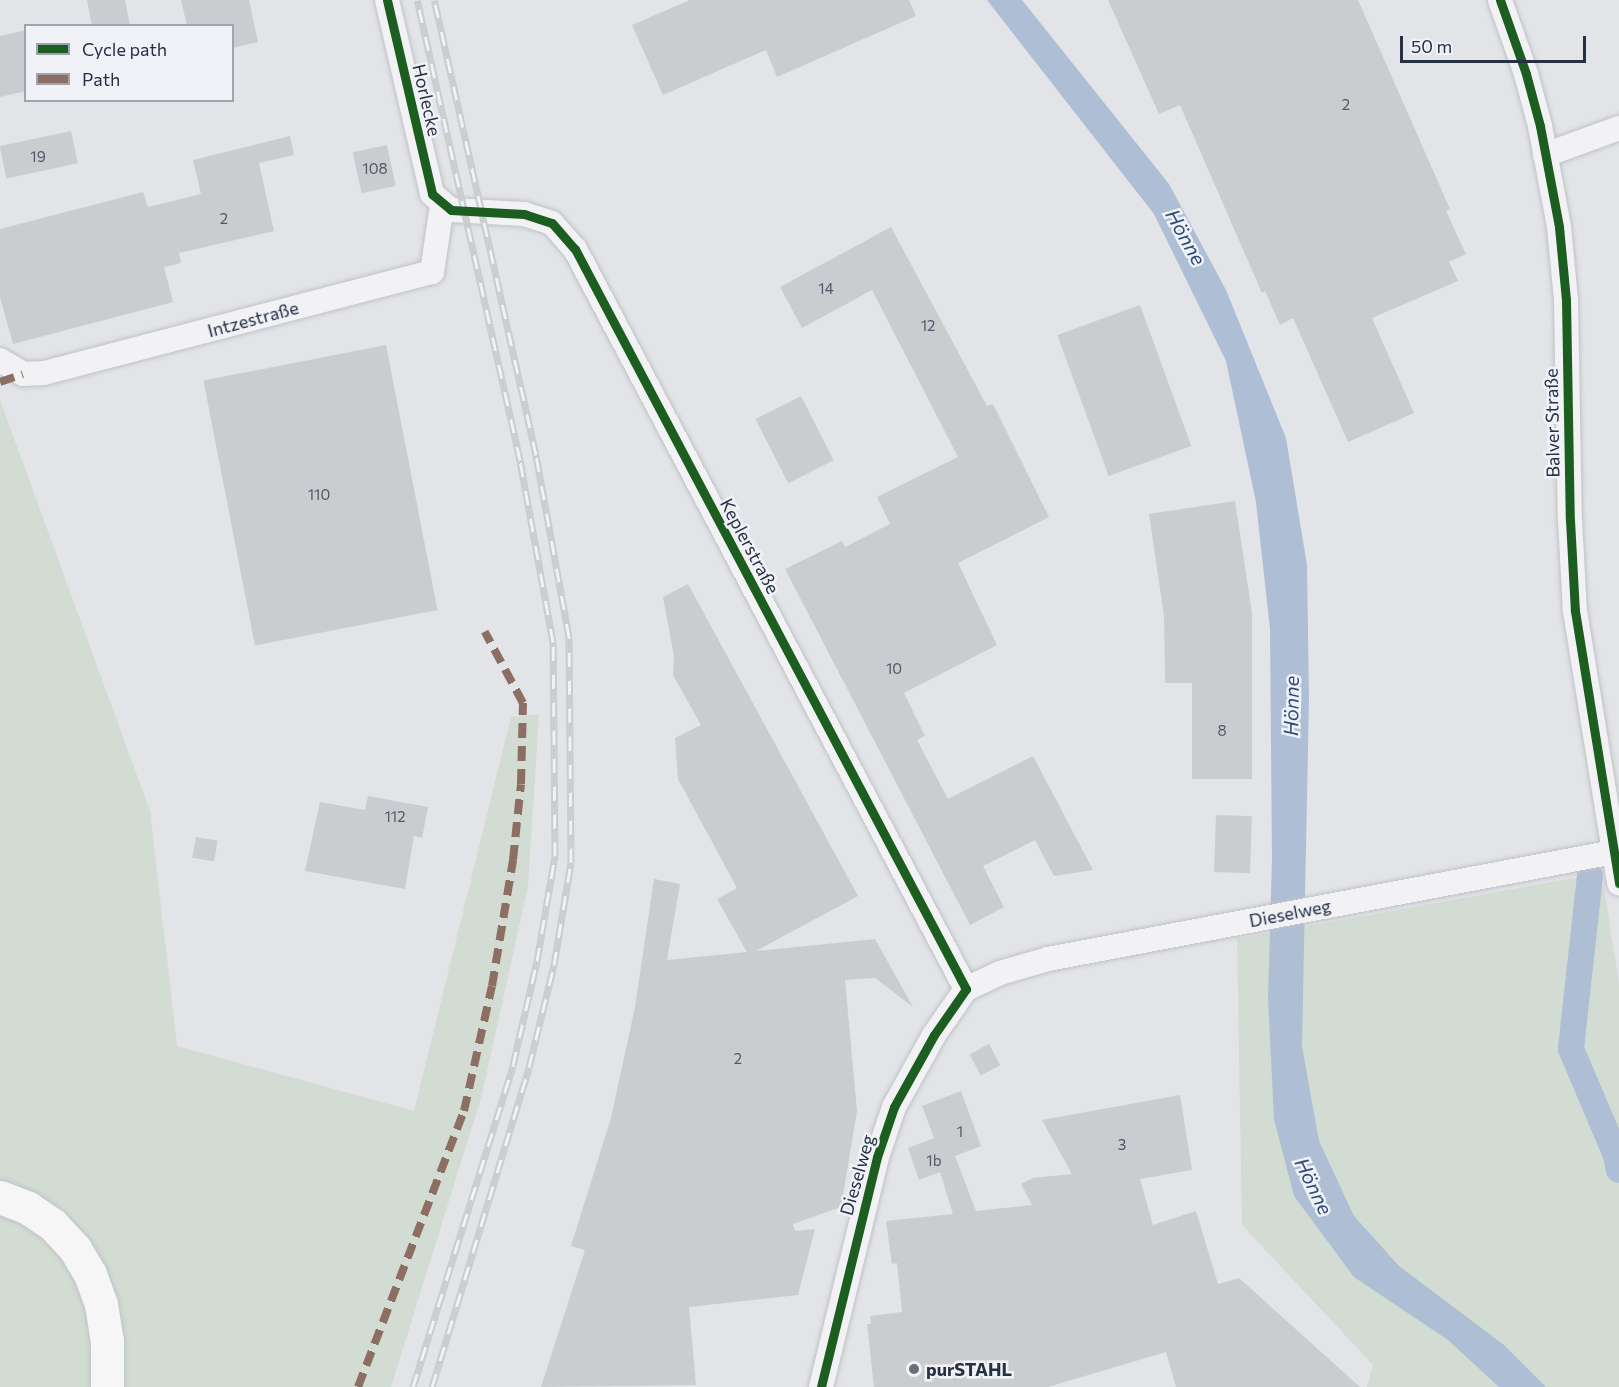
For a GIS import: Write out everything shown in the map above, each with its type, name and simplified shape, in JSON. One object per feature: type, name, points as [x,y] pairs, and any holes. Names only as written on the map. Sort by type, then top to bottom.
[{"type":"main road","points":[[0,1197],[28,1208],[54,1225],[75,1249],[90,1274],[101,1304],[107,1340],[107,1387]]},
{"type":"street","name":"Horlecke","points":[[387,0],[432,194],[442,205]]},
{"type":"street","name":"Balver Straße","points":[[1500,0],[1526,74],[1559,227],[1566,300],[1570,520],[1575,611],[1619,883]]},
{"type":"street","points":[[1545,155],[1619,128]]},
{"type":"street","name":"Intzestraße","points":[[4,364],[23,374],[44,374],[432,272],[442,205]]},
{"type":"street","name":"Keplerstraße","points":[[442,205],[464,212],[524,214],[552,223],[575,249],[966,989]]},
{"type":"street","name":"Dieselweg","points":[[821,1387],[877,1157],[894,1107],[934,1035],[966,989],[1000,973],[1048,959],[1614,852]]},
{"type":"shaded area","points":[[0,400],[150,811],[177,1046],[414,1111],[511,717],[539,714],[528,886],[481,1098],[391,1387],[0,1387]]},
{"type":"shaded area","points":[[1574,878],[1604,887],[1619,984],[1619,1387],[1367,1387],[1373,1365],[1242,1225],[1237,939]]},
{"type":"water","name":"Hönne","points":[[987,0],[1022,0],[1169,184],[1226,290],[1286,438],[1307,565],[1309,699],[1302,1046],[1319,1141],[1354,1216],[1399,1266],[1504,1345],[1546,1387],[1499,1387],[1448,1340],[1354,1277],[1294,1196],[1274,1119],[1268,999],[1272,859],[1270,629],[1256,502],[1226,361],[1154,214]]},
{"type":"building","points":[[87,0],[125,0],[130,24],[92,24]]},
{"type":"building","points":[[181,0],[249,0],[258,42],[234,48],[234,24],[187,24]]},
{"type":"building","points":[[690,0],[909,0],[916,16],[777,77],[766,50],[663,95],[632,25]]},
{"type":"building","points":[[1108,0],[1358,0],[1450,209],[1446,211],[1466,254],[1449,262],[1458,281],[1372,318],[1414,413],[1348,442],[1293,318],[1280,325],[1265,291],[1262,293],[1180,105],[1159,114]]},
{"type":"building","points":[[24,30],[24,91],[0,97],[0,36]]},
{"type":"building","points":[[71,131],[78,163],[6,178],[0,146]]},
{"type":"building","points":[[290,136],[294,155],[259,163],[274,231],[179,253],[181,263],[164,267],[173,302],[13,344],[0,297],[0,229],[143,192],[148,207],[201,194],[193,160]]},
{"type":"building","points":[[387,145],[396,186],[361,193],[353,152]]},
{"type":"building","points":[[891,227],[987,406],[993,404],[1049,517],[958,563],[997,645],[904,693],[925,736],[917,740],[948,799],[1033,756],[1093,870],[1054,876],[1035,840],[983,866],[1004,907],[970,925],[785,569],[842,541],[845,547],[890,524],[877,497],[958,457],[872,290],[802,328],[780,287]]},
{"type":"building","points":[[1140,305],[1191,446],[1109,476],[1057,335]]},
{"type":"building","points":[[386,345],[438,610],[255,646],[203,380]]},
{"type":"building","points":[[801,396],[834,460],[788,483],[756,419]]},
{"type":"building","points":[[1235,501],[1252,613],[1252,779],[1192,779],[1192,683],[1165,683],[1164,616],[1149,514]]},
{"type":"building","points":[[688,584],[858,896],[756,951],[875,939],[913,1007],[875,978],[845,980],[857,1111],[841,1207],[793,1224],[795,1231],[815,1229],[798,1295],[689,1307],[696,1385],[541,1387],[585,1250],[571,1246],[611,1118],[635,1007],[654,879],[680,884],[667,960],[747,952],[717,899],[737,888],[678,779],[675,738],[701,725],[673,675],[674,656],[663,597]]},
{"type":"building","points":[[368,796],[428,807],[422,838],[414,836],[405,889],[305,871],[320,802],[365,810]]},
{"type":"building","points":[[1216,815],[1252,816],[1250,873],[1214,872]]},
{"type":"building","points":[[196,837],[218,841],[214,862],[192,858]]},
{"type":"building","points":[[989,1044],[1000,1065],[981,1076],[970,1054]]},
{"type":"building","points":[[961,1091],[981,1146],[955,1156],[976,1211],[1032,1205],[1021,1184],[1033,1178],[1072,1174],[1042,1120],[1180,1095],[1192,1170],[1140,1179],[1153,1225],[1196,1211],[1218,1284],[1239,1278],[1360,1387],[1176,1387],[1166,1352],[1048,1387],[874,1387],[867,1324],[871,1324],[870,1316],[902,1312],[897,1263],[892,1264],[886,1221],[953,1214],[940,1172],[919,1180],[908,1148],[934,1138],[922,1106]]},
{"type":"waterway","points":[[1590,876],[1571,1049],[1616,1155],[1619,1170]]},
{"type":"railway","points":[[413,1387],[513,1065],[537,961],[555,856],[553,642],[520,460],[417,0]]},
{"type":"railway","points":[[432,1387],[529,1067],[554,965],[571,862],[569,637],[536,455],[434,0]]},
{"type":"marked path","points":[[0,382],[23,374]]},
{"type":"marked path","points":[[358,1387],[464,1111],[492,986],[513,860],[521,784],[523,703],[485,632]]},
{"type":"cycle path","points":[[387,0],[432,194],[451,210],[524,214],[552,223],[575,249],[966,989],[934,1035],[894,1107],[877,1157],[821,1387]]},
{"type":"cycle path","points":[[1500,0],[1526,74],[1540,126],[1559,227],[1566,300],[1570,520],[1575,611],[1619,883]]},
{"type":"place","name":"purSTAHL","points":[[914,1369]]}]
